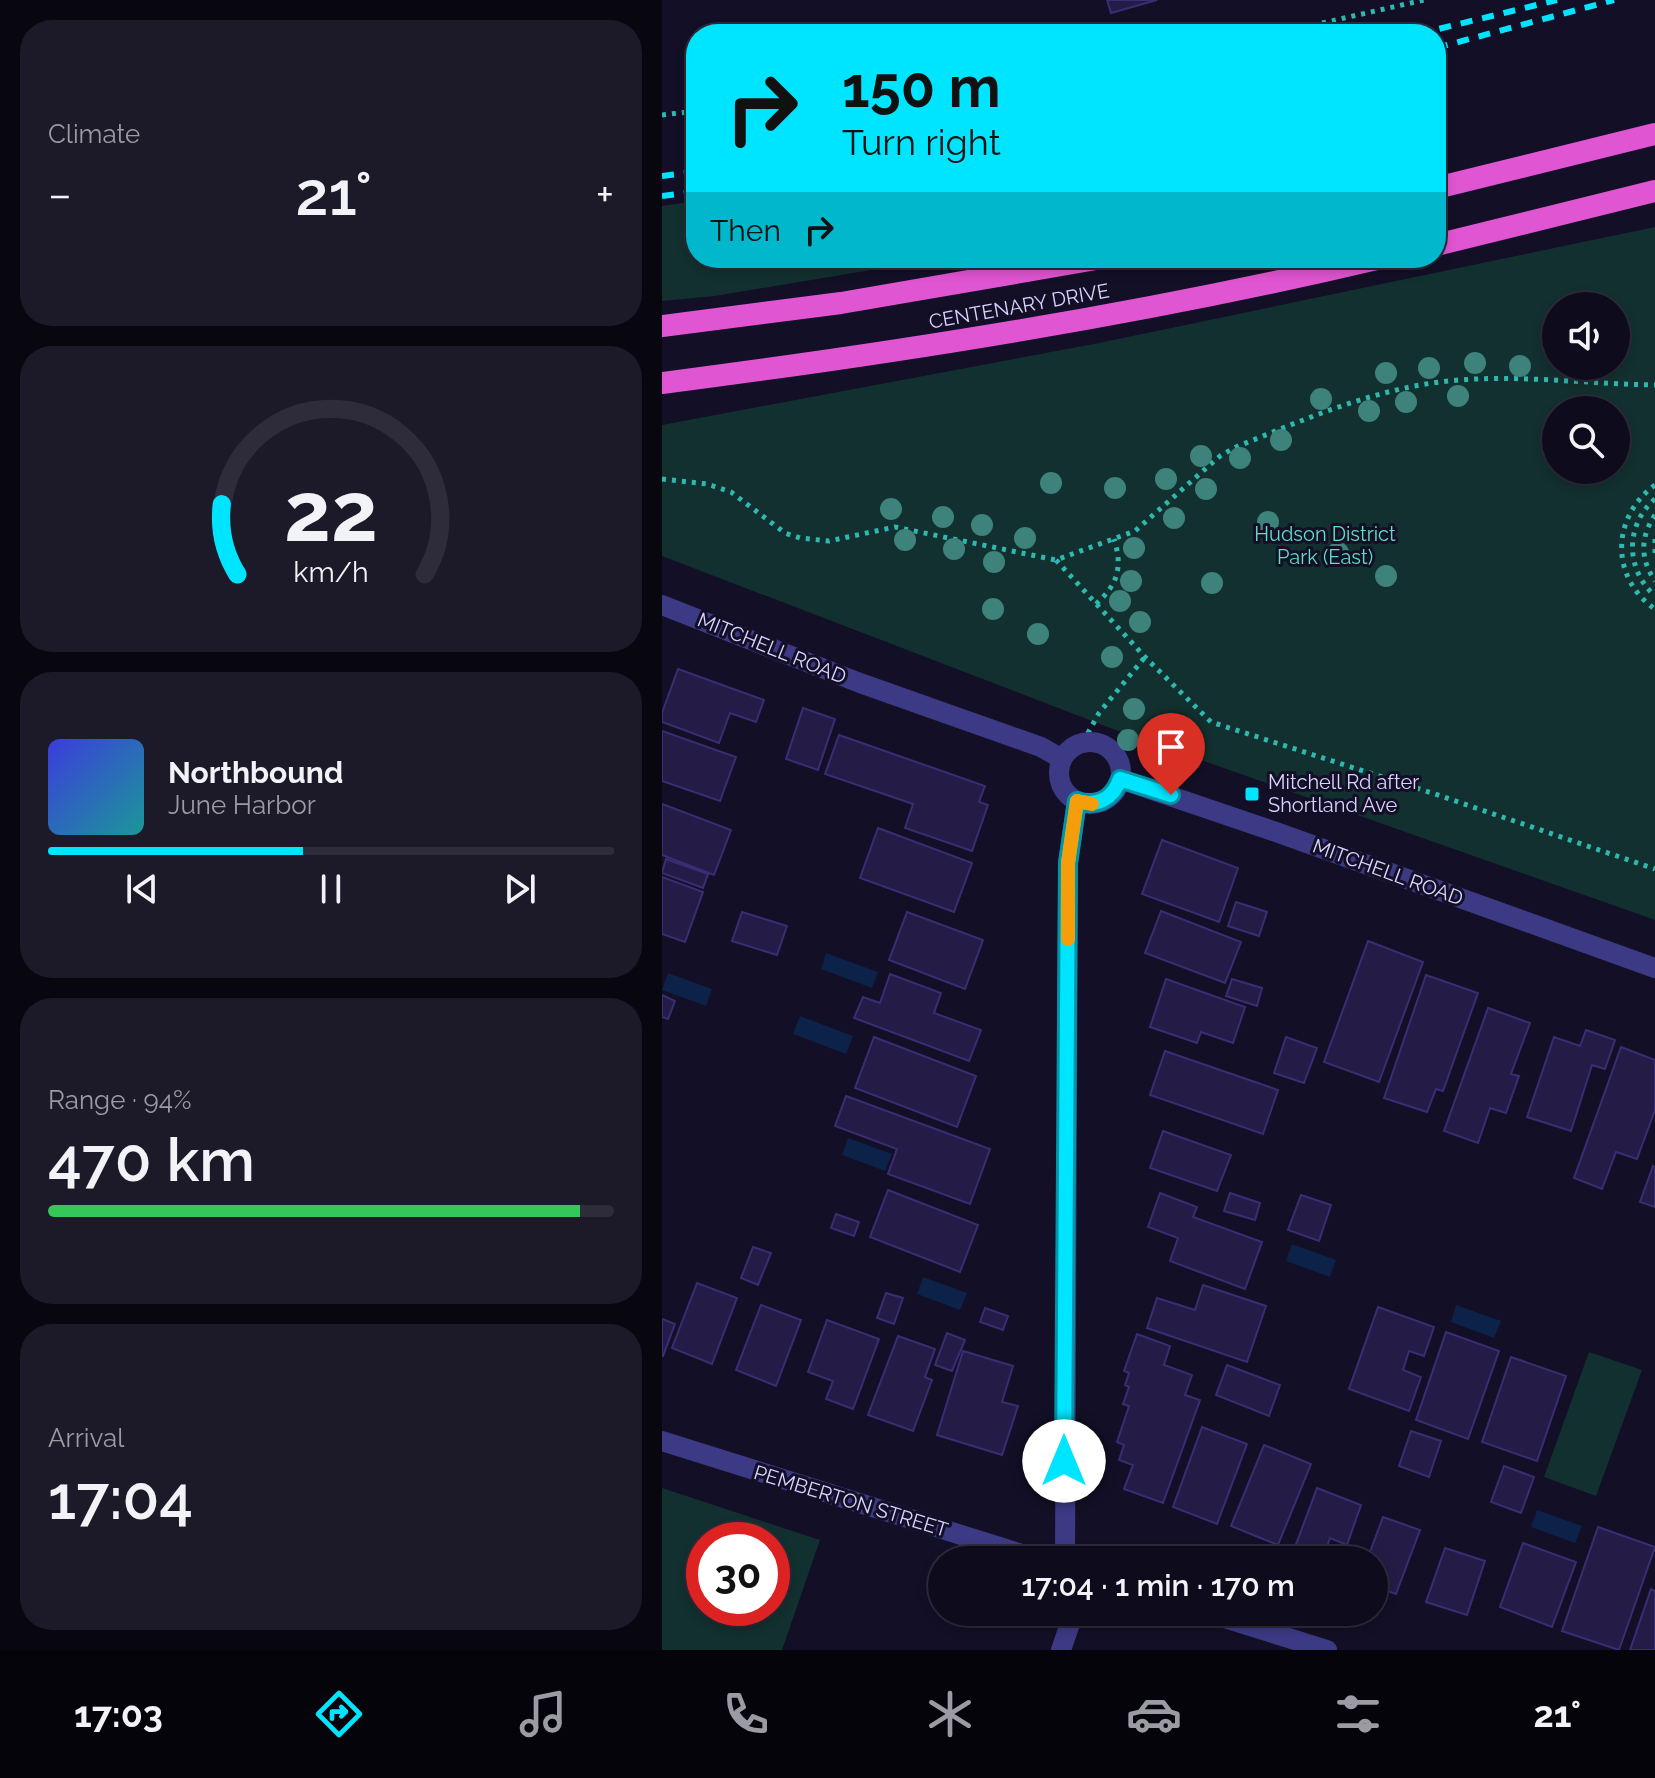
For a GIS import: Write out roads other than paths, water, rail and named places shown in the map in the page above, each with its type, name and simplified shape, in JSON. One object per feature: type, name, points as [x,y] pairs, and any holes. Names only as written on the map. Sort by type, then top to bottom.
[{"type":"highway","points":[[1446,186],[1655,134]]},
{"type":"highway","points":[[1446,243],[1655,191]]},
{"type":"highway","name":"CENTENARY DRIVE","points":[[662,326],[841,303],[1044,268]]},
{"type":"highway","name":"CENTENARY DRIVE","points":[[662,383],[836,361],[1052,325],[1335,268]]},
{"type":"street","name":"MITCHELL ROAD","points":[[662,605],[860,683],[1041,747],[1062,759]]},
{"type":"street","points":[[1083,742],[1103,744],[1112,750],[1118,759],[1120,779],[1112,795],[1086,804],[1067,794],[1058,771],[1062,759],[1067,751],[1083,742]]},
{"type":"street","name":"MITCHELL ROAD","points":[[1120,779],[1655,968]]},
{"type":"street","points":[[1065,1546],[1068,863],[1077,801]]},
{"type":"street","name":"PEMBERTON STREET","points":[[662,1441],[996,1546]]},
{"type":"street","points":[[1061,1650],[1069,1626]]},
{"type":"street","points":[[1250,1626],[1327,1650]]},
{"type":"water","points":[[826,953],[878,972],[872,988],[821,969]]},
{"type":"water","points":[[668,973],[712,989],[706,1006],[662,990]]},
{"type":"water","points":[[800,1016],[853,1036],[846,1054],[793,1034]]},
{"type":"water","points":[[848,1138],[892,1154],[885,1171],[842,1155]]},
{"type":"water","points":[[1292,1244],[1336,1260],[1330,1277],[1286,1261]]},
{"type":"water","points":[[923,1277],[967,1293],[960,1310],[917,1294]]},
{"type":"water","points":[[1456,1305],[1501,1321],[1494,1338],[1451,1322]]},
{"type":"water","points":[[1537,1510],[1582,1526],[1575,1543],[1531,1527]]},
{"type":"railway","points":[[1446,27],[1557,0]]},
{"type":"railway","points":[[1446,45],[1614,0]]},
{"type":"railway","points":[[662,176],[686,173]]},
{"type":"railway","points":[[662,196],[686,193]]},
{"type":"place","name":"Mitchell Rd after Shortland Ave","points":[[1252,794]]},
{"type":"park label","name":"Hudson District Park (East)","points":[[1325,546]]}]
